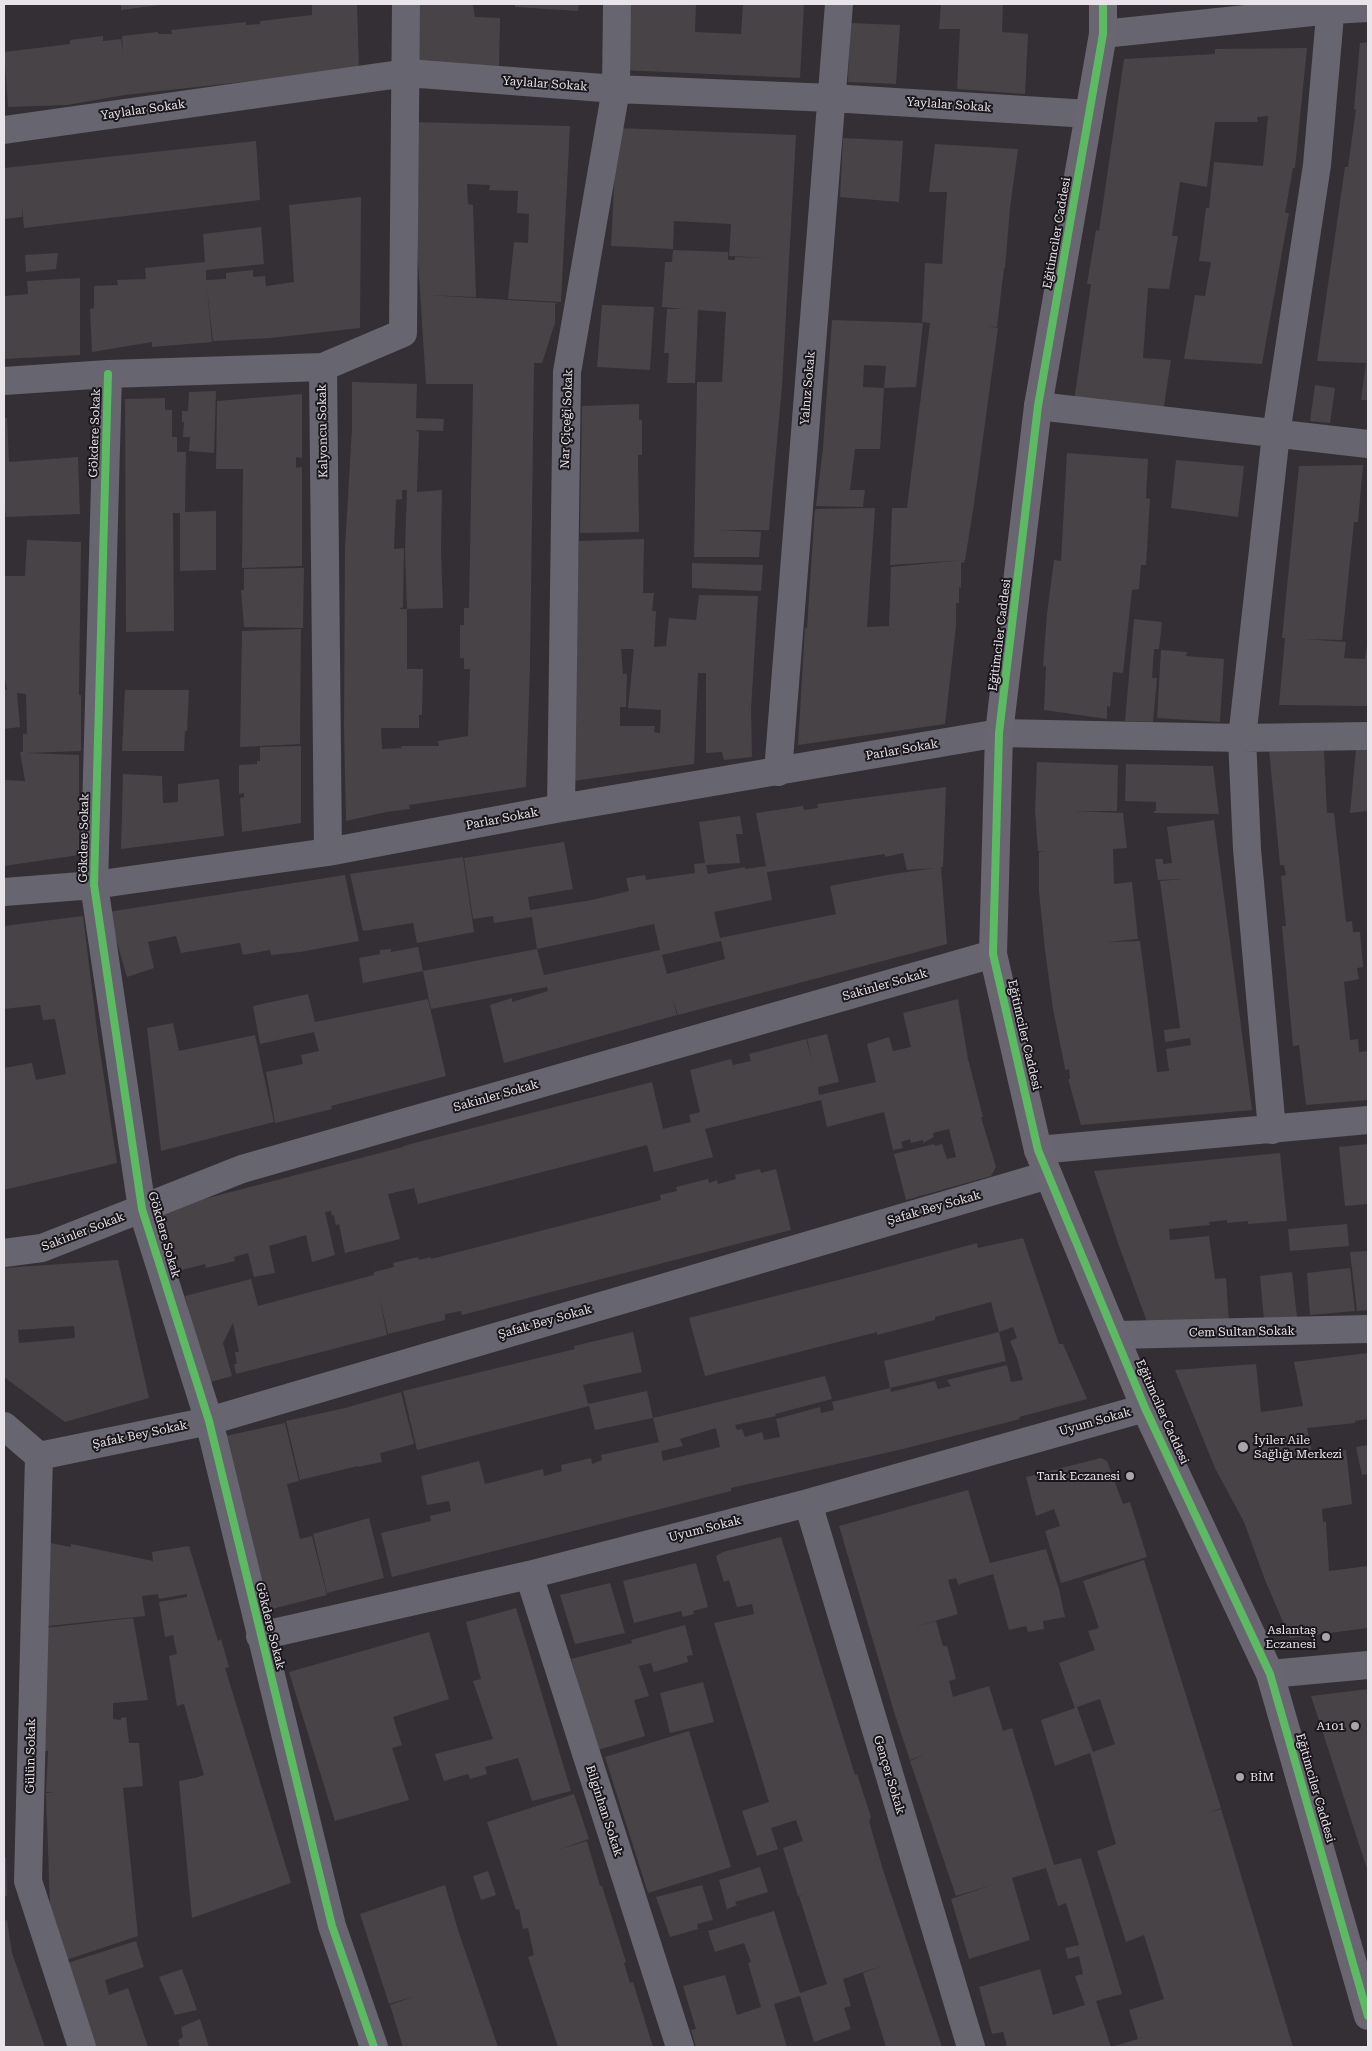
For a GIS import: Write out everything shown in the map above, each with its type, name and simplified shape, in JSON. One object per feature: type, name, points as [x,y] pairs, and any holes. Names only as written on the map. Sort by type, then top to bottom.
[{"type":"street","name":"Kalyoncu Sokak","points":[[328,852],[323,367],[403,333],[407,73],[406,4]]},
{"type":"street","name":"Nar Çiçeği Sokak","points":[[560,808],[567,372],[616,89],[617,4]]},
{"type":"street","name":"Yalnız Sokak","points":[[778,772],[839,4]]},
{"type":"street","name":"Eğitimciler Caddesi","points":[[1103,4],[1103,34],[1038,406],[999,733],[993,954],[1038,1150],[1117,1335],[1145,1408],[1270,1674],[1368,2016]]},
{"type":"street","points":[[1103,34],[1331,7],[1368,8]]},
{"type":"street","points":[[1272,1130],[1247,850],[1242,738],[1276,434],[1316,165],[1331,7]]},
{"type":"street","name":"Yaylalar Sokak","points":[[4,130],[407,73],[616,89],[832,98],[1089,114]]},
{"type":"street","points":[[4,381],[108,374],[323,367]]},
{"type":"street","name":"Gökdere Sokak","points":[[108,374],[94,885],[142,1209],[209,1421],[332,1926],[374,2047]]},
{"type":"street","points":[[1038,406],[1368,444]]},
{"type":"street","name":"Parlar Sokak","points":[[4,892],[94,885],[328,852],[560,808],[999,733],[1242,738],[1368,736]]},
{"type":"street","name":"Sakinler Sokak","points":[[4,1253],[42,1248],[242,1169],[993,954]]},
{"type":"street","points":[[1038,1150],[1368,1120]]},
{"type":"street","name":"Şafak Bey Sokak","points":[[39,1456],[209,1421],[1048,1175]]},
{"type":"street","name":"Cem Sultan Sokak","points":[[1117,1335],[1368,1329]]},
{"type":"street","name":"Uyum Sokak","points":[[260,1636],[529,1575],[808,1503],[1145,1408]]},
{"type":"street","points":[[4,1426],[39,1456]]},
{"type":"street","name":"Gülün Sokak","points":[[39,1456],[28,1881],[82,2047]]},
{"type":"street","name":"Gençer Sokak","points":[[808,1503],[971,2047]]},
{"type":"street","name":"Bilginhan Sokak","points":[[529,1575],[680,2047]]},
{"type":"street","points":[[1270,1674],[1368,1664]]},
{"type":"building","points":[[121,4],[160,4],[160,5],[121,10]]},
{"type":"building","points":[[312,4],[357,4],[359,69],[125,95],[67,105],[8,107],[4,52],[70,44],[70,40],[103,36],[103,41],[121,39],[123,52],[122,36],[158,32],[158,34],[172,34],[171,30],[246,22],[246,25],[260,24],[260,21],[312,15]]},
{"type":"building","points":[[414,4],[473,4],[475,17],[500,18],[499,66],[418,62]]},
{"type":"building","points":[[515,4],[579,4],[578,11],[515,7]]},
{"type":"building","points":[[624,4],[696,4],[695,32],[741,34],[743,4],[804,4],[800,78],[621,70]]},
{"type":"building","points":[[941,4],[1003,4],[1002,32],[1028,34],[1025,94],[957,89],[960,29],[939,29]]},
{"type":"building","points":[[850,23],[900,25],[896,84],[848,82]]},
{"type":"building","points":[[1368,42],[1368,400],[1361,400],[1366,363],[1317,361],[1345,167],[1348,167],[1356,109],[1354,109],[1360,43]]},
{"type":"building","points":[[1307,48],[1295,168],[1293,168],[1285,213],[1289,213],[1262,364],[1184,359],[1195,295],[1205,296],[1211,262],[1199,261],[1206,208],[1209,208],[1214,162],[1263,166],[1268,116],[1257,117],[1258,122],[1215,122],[1207,187],[1180,182],[1172,236],[1178,236],[1169,289],[1148,288],[1143,358],[1171,360],[1163,412],[1073,408],[1091,284],[1087,284],[1096,230],[1099,231],[1124,59],[1215,54],[1215,49]]},
{"type":"building","points":[[409,122],[570,126],[561,302],[508,299],[514,242],[528,243],[529,214],[517,213],[518,191],[489,190],[490,185],[467,184],[468,204],[473,205],[476,297],[427,295],[559,303],[555,304],[555,323],[542,363],[534,363],[530,666],[526,787],[409,805],[410,809],[346,821],[344,729],[345,548],[352,428],[352,382],[417,384],[416,418],[444,419],[443,431],[415,430],[419,432],[417,492],[442,490],[443,608],[407,609],[407,669],[423,669],[422,715],[419,715],[419,728],[381,728],[382,749],[402,748],[401,746],[439,746],[438,741],[468,736],[470,669],[464,669],[464,658],[460,658],[460,625],[464,625],[464,608],[469,608],[473,384],[426,384]],"holes":[[[402,490],[407,490],[405,551],[407,609],[399,609],[403,607],[404,548],[394,549],[396,500],[402,499]]]},
{"type":"building","points":[[617,128],[796,135],[782,386],[769,530],[720,530],[761,532],[759,557],[694,557],[697,382],[722,382],[726,312],[698,310],[695,383],[667,383],[669,353],[664,353],[667,309],[684,309],[662,307],[665,262],[672,262],[673,250],[728,252],[728,260],[735,260],[735,257],[770,258],[729,256],[731,224],[674,221],[673,249],[611,246]]},
{"type":"building","points":[[843,138],[903,141],[899,202],[840,197]]},
{"type":"building","points":[[256,141],[260,200],[24,228],[22,207],[22,217],[4,219],[4,168]]},
{"type":"building","points":[[935,144],[1018,149],[997,327],[987,326],[998,328],[965,560],[890,565],[892,508],[907,508],[930,323],[922,322],[925,263],[942,264],[947,192],[929,192]]},
{"type":"building","points":[[361,197],[360,328],[271,338],[213,341],[207,289],[212,342],[152,347],[152,342],[92,352],[90,309],[94,308],[94,286],[118,285],[117,280],[146,279],[145,268],[205,262],[203,234],[261,227],[264,264],[206,270],[206,280],[226,279],[226,273],[253,270],[253,277],[265,276],[266,286],[294,282],[289,205]]},
{"type":"building","points":[[58,253],[56,269],[26,272],[25,255]]},
{"type":"building","points":[[80,278],[80,355],[4,359],[4,296],[28,294],[27,281]]},
{"type":"building","points":[[602,305],[654,307],[650,370],[597,367]]},
{"type":"building","points":[[832,320],[923,323],[916,387],[884,388],[880,449],[855,449],[850,490],[865,490],[863,507],[816,506],[823,448]],"holes":[[[864,365],[886,366],[884,388],[863,387]]]},
{"type":"building","points":[[1315,385],[1335,388],[1330,423],[1310,421]]},
{"type":"building","points":[[216,391],[214,453],[189,451],[190,437],[183,437],[184,422],[182,422],[182,411],[188,411],[189,392]]},
{"type":"building","points":[[302,394],[302,458],[296,457],[296,468],[302,467],[302,566],[242,568],[243,469],[216,469],[217,401]]},
{"type":"building","points":[[165,398],[165,410],[172,410],[172,437],[177,437],[177,452],[186,452],[185,512],[216,511],[216,570],[180,571],[180,513],[173,513],[174,631],[126,632],[125,399]]},
{"type":"building","points":[[639,404],[639,420],[642,420],[642,455],[638,455],[639,532],[580,533],[582,406]]},
{"type":"building","points":[[4,418],[7,418],[9,462],[78,457],[80,514],[6,517],[4,504]]},
{"type":"building","points":[[1067,453],[1148,459],[1146,498],[1150,499],[1146,565],[1141,565],[1139,589],[1132,590],[1123,673],[1113,672],[1110,707],[1107,706],[1107,719],[1044,710],[1046,667],[1043,666],[1047,614],[1054,560],[1061,561]]},
{"type":"building","points":[[1176,460],[1244,466],[1238,517],[1171,508]]},
{"type":"building","points":[[1363,465],[1358,522],[1354,522],[1342,640],[1304,639],[1346,642],[1344,658],[1365,659],[1368,637],[1368,706],[1279,705],[1285,638],[1282,638],[1299,466]]},
{"type":"building","points":[[875,508],[867,627],[889,626],[891,567],[964,560],[965,562],[961,563],[961,588],[959,587],[959,603],[956,603],[956,625],[945,724],[798,745],[815,509]]},
{"type":"building","points":[[644,539],[643,593],[654,593],[652,611],[656,611],[654,647],[666,646],[669,618],[696,620],[699,595],[758,596],[751,709],[752,757],[724,760],[722,752],[706,753],[706,673],[698,673],[694,764],[573,781],[579,541]],"holes":[[[621,649],[634,649],[628,708],[661,710],[660,733],[654,732],[655,726],[620,726],[620,707],[626,707],[627,674],[623,674]]]},
{"type":"building","points":[[27,540],[81,542],[79,695],[81,695],[81,751],[26,753],[79,755],[79,855],[4,866],[4,780],[25,781],[20,752],[23,752],[23,734],[27,734],[26,694],[17,693],[20,727],[4,729],[4,690],[7,690],[4,674],[4,576],[25,576]]},
{"type":"building","points":[[692,563],[763,565],[761,591],[692,588]]},
{"type":"building","points":[[304,568],[303,628],[244,627],[241,590],[244,590],[244,569]]},
{"type":"building","points":[[1134,619],[1162,622],[1159,649],[1154,649],[1152,678],[1157,678],[1153,722],[1125,721]]},
{"type":"building","points":[[301,629],[300,744],[240,747],[242,631]]},
{"type":"building","points":[[1161,650],[1187,652],[1186,656],[1224,659],[1220,722],[1157,718]]},
{"type":"building","points":[[125,690],[189,690],[184,751],[122,751]]},
{"type":"building","points":[[301,746],[301,823],[242,832],[240,798],[244,797],[244,793],[239,794],[239,765],[257,764],[257,761],[260,761],[260,747]]},
{"type":"building","points":[[1269,749],[1324,751],[1327,813],[1334,813],[1346,922],[1352,921],[1353,932],[1360,932],[1363,967],[1357,968],[1359,979],[1344,982],[1350,1040],[1358,1039],[1359,1052],[1368,1051],[1368,1100],[1306,1105],[1299,1045],[1293,1046],[1282,926],[1286,926],[1281,876],[1286,875],[1284,865],[1280,865]]},
{"type":"building","points":[[1356,749],[1368,749],[1368,811],[1350,813]]},
{"type":"building","points":[[1037,762],[1118,765],[1117,811],[1074,811],[1123,813],[1127,848],[1113,849],[1114,884],[1132,882],[1138,939],[1107,942],[1140,941],[1157,1072],[1169,1071],[1166,1049],[1191,1045],[1190,1038],[1165,1042],[1164,1030],[1180,1028],[1160,881],[1183,879],[1158,880],[1155,859],[1163,859],[1163,864],[1172,863],[1167,827],[1214,820],[1252,1110],[1081,1125],[1068,1079],[1070,1079],[1069,1069],[1065,1070],[1053,1009],[1045,950],[1039,892],[1039,852],[1044,851],[1038,851],[1035,810]]},
{"type":"building","points":[[1126,764],[1213,766],[1219,814],[1154,813],[1156,811],[1156,802],[1125,801]]},
{"type":"building","points":[[123,774],[162,776],[163,803],[178,802],[178,784],[219,779],[224,836],[121,849]]},
{"type":"building","points":[[946,787],[943,867],[941,867],[947,944],[678,1015],[672,998],[677,1015],[504,1063],[490,1005],[512,998],[512,1002],[548,991],[547,987],[431,1009],[423,971],[537,949],[532,917],[494,923],[493,916],[473,919],[464,858],[564,842],[573,889],[528,897],[530,910],[592,900],[629,891],[626,878],[645,875],[646,880],[695,873],[694,864],[705,863],[699,822],[740,816],[743,834],[736,834],[740,863],[706,865],[708,874],[745,867],[745,869],[766,866],[756,813],[803,806],[804,810],[818,808],[817,804]],"holes":[[[903,853],[907,870],[934,868],[830,886],[836,914],[720,938],[714,912],[772,900],[767,872],[885,854],[885,857]],[[654,924],[660,950],[544,975],[537,949]],[[721,941],[725,959],[667,974],[662,955]]]},
{"type":"building","points":[[463,857],[474,932],[417,943],[413,923],[363,931],[350,874]]},
{"type":"building","points":[[345,875],[359,941],[300,952],[271,955],[270,950],[243,955],[240,943],[181,953],[176,936],[148,942],[154,968],[127,977],[108,912]]},
{"type":"building","points":[[83,916],[98,1038],[117,1163],[4,1190],[4,1068],[32,1063],[36,1080],[66,1074],[55,1019],[43,1020],[40,1005],[4,1009],[4,926]]},
{"type":"building","points":[[418,947],[423,971],[363,983],[359,958],[380,954],[380,950],[391,949],[391,952]]},
{"type":"building","points":[[308,994],[315,1022],[428,999],[446,1076],[331,1106],[332,1109],[275,1123],[266,1072],[303,1064],[301,1055],[319,1051],[314,1032],[260,1044],[253,1006]]},
{"type":"building","points":[[958,999],[968,1059],[983,1117],[981,1117],[996,1167],[991,1176],[906,1200],[894,1154],[934,1144],[935,1146],[942,1144],[947,1159],[956,1157],[949,1129],[933,1133],[934,1137],[923,1143],[923,1140],[911,1143],[910,1139],[901,1142],[903,1148],[893,1150],[884,1112],[827,1127],[821,1100],[705,1129],[713,1157],[654,1172],[647,1145],[418,1204],[414,1188],[388,1194],[400,1239],[345,1253],[339,1224],[336,1225],[331,1211],[325,1212],[335,1255],[312,1262],[306,1235],[269,1246],[275,1273],[254,1277],[248,1253],[234,1257],[235,1261],[206,1268],[205,1264],[178,1271],[162,1210],[403,1147],[406,1159],[403,1146],[652,1082],[663,1129],[691,1122],[689,1115],[700,1112],[690,1070],[731,1059],[733,1065],[751,1061],[749,1054],[806,1039],[813,1064],[807,1039],[827,1034],[839,1082],[818,1087],[819,1095],[876,1082],[867,1044],[889,1037],[893,1051],[911,1047],[903,1013]]},
{"type":"building","points":[[173,1023],[179,1051],[255,1035],[274,1122],[161,1151],[147,1028]]},
{"type":"building","points":[[1368,1144],[1368,1204],[1345,1206],[1339,1147]]},
{"type":"building","points":[[1280,1153],[1287,1221],[1248,1224],[1248,1221],[1227,1223],[1227,1220],[1209,1222],[1210,1225],[1169,1229],[1170,1240],[1209,1236],[1215,1279],[1226,1278],[1229,1324],[1150,1330],[1094,1171]]},
{"type":"building","points":[[760,1169],[761,1173],[776,1169],[791,1230],[462,1315],[461,1311],[445,1314],[445,1320],[388,1334],[379,1296],[387,1335],[236,1374],[234,1364],[237,1364],[235,1352],[239,1352],[233,1323],[223,1343],[232,1376],[207,1383],[185,1296],[251,1279],[258,1306],[374,1275],[374,1272],[394,1267],[393,1263],[418,1257],[419,1260],[431,1257],[431,1259],[661,1200],[660,1195],[677,1191],[676,1187],[708,1179],[709,1183],[717,1180],[718,1184],[736,1179],[735,1175]]},
{"type":"building","points":[[1347,1224],[1349,1246],[1290,1251],[1288,1229]]},
{"type":"building","points":[[1023,1238],[1059,1344],[1063,1344],[1087,1399],[1019,1417],[1020,1419],[903,1449],[731,1488],[731,1491],[392,1577],[381,1533],[431,1521],[430,1516],[451,1511],[449,1501],[427,1505],[421,1476],[479,1461],[485,1484],[543,1469],[544,1476],[562,1471],[561,1465],[591,1458],[592,1464],[602,1460],[601,1455],[659,1442],[653,1418],[825,1376],[832,1399],[775,1414],[776,1416],[735,1425],[737,1430],[742,1429],[745,1437],[762,1432],[764,1440],[780,1437],[776,1419],[820,1407],[821,1413],[834,1410],[832,1402],[890,1388],[891,1392],[935,1381],[938,1389],[951,1386],[947,1380],[1007,1365],[1011,1382],[1023,1380],[1010,1341],[1017,1338],[1013,1327],[999,1332],[991,1302],[935,1317],[935,1320],[877,1335],[877,1332],[705,1376],[689,1318],[977,1243],[978,1248]],"holes":[[[716,1428],[720,1447],[663,1461],[661,1451],[683,1446],[680,1439]]]},
{"type":"building","points":[[1368,1251],[1368,1310],[1357,1311],[1350,1252]]},
{"type":"building","points":[[118,1260],[149,1398],[65,1422],[4,1377],[4,1268]],"holes":[[[74,1326],[75,1338],[19,1343],[18,1330]]]},
{"type":"building","points":[[1350,1268],[1355,1311],[1310,1315],[1307,1273]]},
{"type":"building","points":[[1292,1272],[1297,1317],[1264,1320],[1260,1276]]},
{"type":"building","points":[[633,1332],[642,1372],[583,1385],[588,1404],[647,1391],[653,1418],[595,1430],[589,1406],[417,1450],[403,1391],[575,1349],[574,1346]]},
{"type":"building","points":[[999,1332],[1006,1361],[890,1388],[884,1361]]},
{"type":"building","points":[[1368,1353],[1368,1419],[1355,1421],[1355,1423],[1307,1428],[1312,1453],[1250,1462],[1346,1450],[1352,1504],[1322,1509],[1323,1522],[1326,1522],[1329,1571],[1368,1566],[1368,1628],[1290,1638],[1265,1580],[1244,1522],[1215,1468],[1175,1370],[1256,1364],[1261,1412],[1303,1406],[1294,1362]]},
{"type":"building","points":[[401,1392],[414,1444],[380,1453],[382,1462],[300,1480],[286,1421],[345,1408]]},
{"type":"building","points":[[285,1423],[299,1481],[287,1484],[300,1539],[312,1536],[327,1595],[268,1610],[221,1437]]},
{"type":"building","points":[[1368,1445],[1368,1474],[1362,1475],[1356,1447]]},
{"type":"building","points":[[1101,1458],[1107,1461],[1123,1504],[1130,1502],[1147,1557],[1061,1583],[1045,1531],[1060,1526],[1054,1509],[1036,1516],[1026,1477]]},
{"type":"building","points":[[968,1490],[990,1563],[1046,1549],[1059,1589],[1065,1617],[1043,1621],[1044,1629],[1028,1632],[1026,1626],[1009,1630],[993,1574],[960,1584],[959,1586],[956,1578],[948,1580],[958,1614],[911,1628],[936,1621],[943,1646],[947,1646],[956,1679],[949,1681],[953,1697],[989,1686],[1003,1731],[1012,1728],[1054,1865],[1081,1858],[1122,1994],[1096,2001],[1111,2047],[1002,2047],[1007,2045],[1003,2032],[992,2034],[979,1987],[1040,1969],[1053,2015],[1085,2005],[1075,1976],[1083,1974],[1079,1956],[1068,1959],[1065,1948],[1079,1945],[1066,1903],[1058,1906],[1046,1868],[1012,1878],[1030,1940],[969,1959],[951,1899],[992,1885],[956,1896],[910,1761],[924,1755],[910,1760],[839,1526]]},
{"type":"building","points":[[369,1518],[384,1578],[327,1593],[313,1534]]},
{"type":"building","points":[[781,1537],[855,1775],[857,1774],[871,1817],[869,1821],[883,1870],[942,2047],[886,2047],[863,1973],[884,1965],[843,1979],[851,2006],[844,2008],[851,2029],[814,2042],[800,1996],[774,2004],[787,2047],[696,2047],[691,2030],[696,2029],[683,1986],[725,1975],[737,2015],[761,2007],[748,1963],[751,1962],[744,1943],[715,1952],[708,1931],[774,1911],[800,1993],[827,1984],[799,1896],[811,1892],[798,1896],[783,1848],[803,1841],[796,1820],[771,1828],[778,1849],[757,1856],[742,1811],[769,1802],[714,1623],[754,1614],[752,1604],[737,1607],[729,1580],[724,1582],[716,1556],[723,1552]]},
{"type":"building","points":[[50,1543],[71,1547],[71,1544],[153,1561],[152,1552],[189,1546],[218,1641],[221,1639],[229,1667],[225,1668],[291,1883],[192,1918],[179,1781],[204,1775],[184,1704],[177,1706],[169,1656],[177,1654],[173,1635],[165,1637],[159,1602],[187,1597],[187,1594],[159,1599],[158,1594],[142,1596],[145,1616],[48,1626]]},
{"type":"building","points":[[1144,1560],[1221,1808],[1208,1813],[1221,1809],[1293,2047],[1111,2047],[1138,2039],[1129,2010],[1164,1999],[1144,1935],[1126,1942],[1097,1851],[1116,1844],[1090,1753],[1055,1766],[1041,1720],[1075,1708],[1059,1663],[1095,1650],[1088,1631],[1099,1628],[1083,1581]],"holes":[[[1100,1699],[1115,1744],[1093,1752],[1077,1707]]]},
{"type":"building","points":[[696,1563],[708,1607],[693,1611],[694,1614],[683,1617],[681,1611],[634,1623],[623,1581]]},
{"type":"building","points":[[610,1583],[625,1633],[575,1644],[560,1595]]},
{"type":"building","points":[[516,1608],[571,1791],[532,1801],[518,1758],[485,1767],[487,1774],[470,1779],[468,1774],[444,1781],[435,1754],[493,1739],[473,1681],[481,1679],[466,1622]]},
{"type":"building","points":[[133,1618],[148,1700],[113,1703],[113,1719],[121,1720],[121,1718],[126,1717],[129,1743],[139,1743],[143,1786],[123,1788],[138,1936],[60,1962],[51,1936],[46,1793],[54,1792],[46,1792],[48,1751],[45,1751],[44,1628]]},
{"type":"building","points":[[685,1625],[693,1655],[687,1656],[688,1662],[654,1672],[651,1663],[639,1666],[649,1696],[634,1700],[645,1736],[598,1750],[571,1659],[632,1643],[631,1640]]},
{"type":"building","points":[[429,1632],[449,1699],[393,1717],[402,1745],[392,1748],[409,1800],[335,1821],[289,1672]]},
{"type":"building","points":[[703,1682],[714,1722],[670,1733],[660,1693]]},
{"type":"building","points":[[1368,1689],[1368,1872],[1311,1696]]},
{"type":"building","points":[[689,1731],[731,1867],[648,1893],[605,1757]]},
{"type":"building","points":[[574,1794],[589,1839],[557,1850],[587,1841],[626,1962],[624,1963],[630,1983],[633,1982],[653,2047],[558,2047],[528,1957],[534,1955],[528,1928],[523,1929],[519,1909],[516,1910],[487,1822]]},
{"type":"building","points":[[6,1857],[7,1896],[4,1896],[4,1858]]},
{"type":"building","points":[[760,1867],[768,1892],[735,1902],[737,1905],[727,1909],[719,1880]]},
{"type":"building","points":[[488,1871],[496,1895],[481,1900],[473,1876]]},
{"type":"building","points":[[445,1885],[458,1930],[498,2047],[403,2047],[390,2005],[415,1996],[389,2004],[360,1914]]},
{"type":"building","points":[[702,1885],[713,1920],[697,1924],[698,1929],[670,1937],[656,1897]]},
{"type":"building","points":[[7,1920],[12,1953],[45,2047],[4,2047],[4,1921]]},
{"type":"building","points":[[136,1941],[144,1967],[105,1980],[109,1995],[128,1988],[148,2047],[84,2047],[58,1966]]},
{"type":"building","points":[[182,1969],[197,2010],[175,2015],[159,1977]]},
{"type":"building","points":[[200,2019],[209,2047],[180,2047],[178,2040],[183,2037],[181,2027]]},
{"type":"cycle path","points":[[1103,4],[1103,34],[1038,406],[999,733],[993,954],[1038,1150],[1145,1408],[1270,1674],[1368,2016]]},
{"type":"cycle path","points":[[108,374],[94,885],[142,1209],[209,1421],[332,1926],[374,2047]]},
{"type":"place","name":"İyiler Aile Sağlığı Merkezi","points":[[1243,1447]]},
{"type":"place","name":"Tarık Eczanesi","points":[[1130,1476]]},
{"type":"place","name":"Aslantaş Eczanesi","points":[[1326,1637]]},
{"type":"place","name":"A101","points":[[1355,1726]]},
{"type":"place","name":"BİM","points":[[1240,1777]]}]
